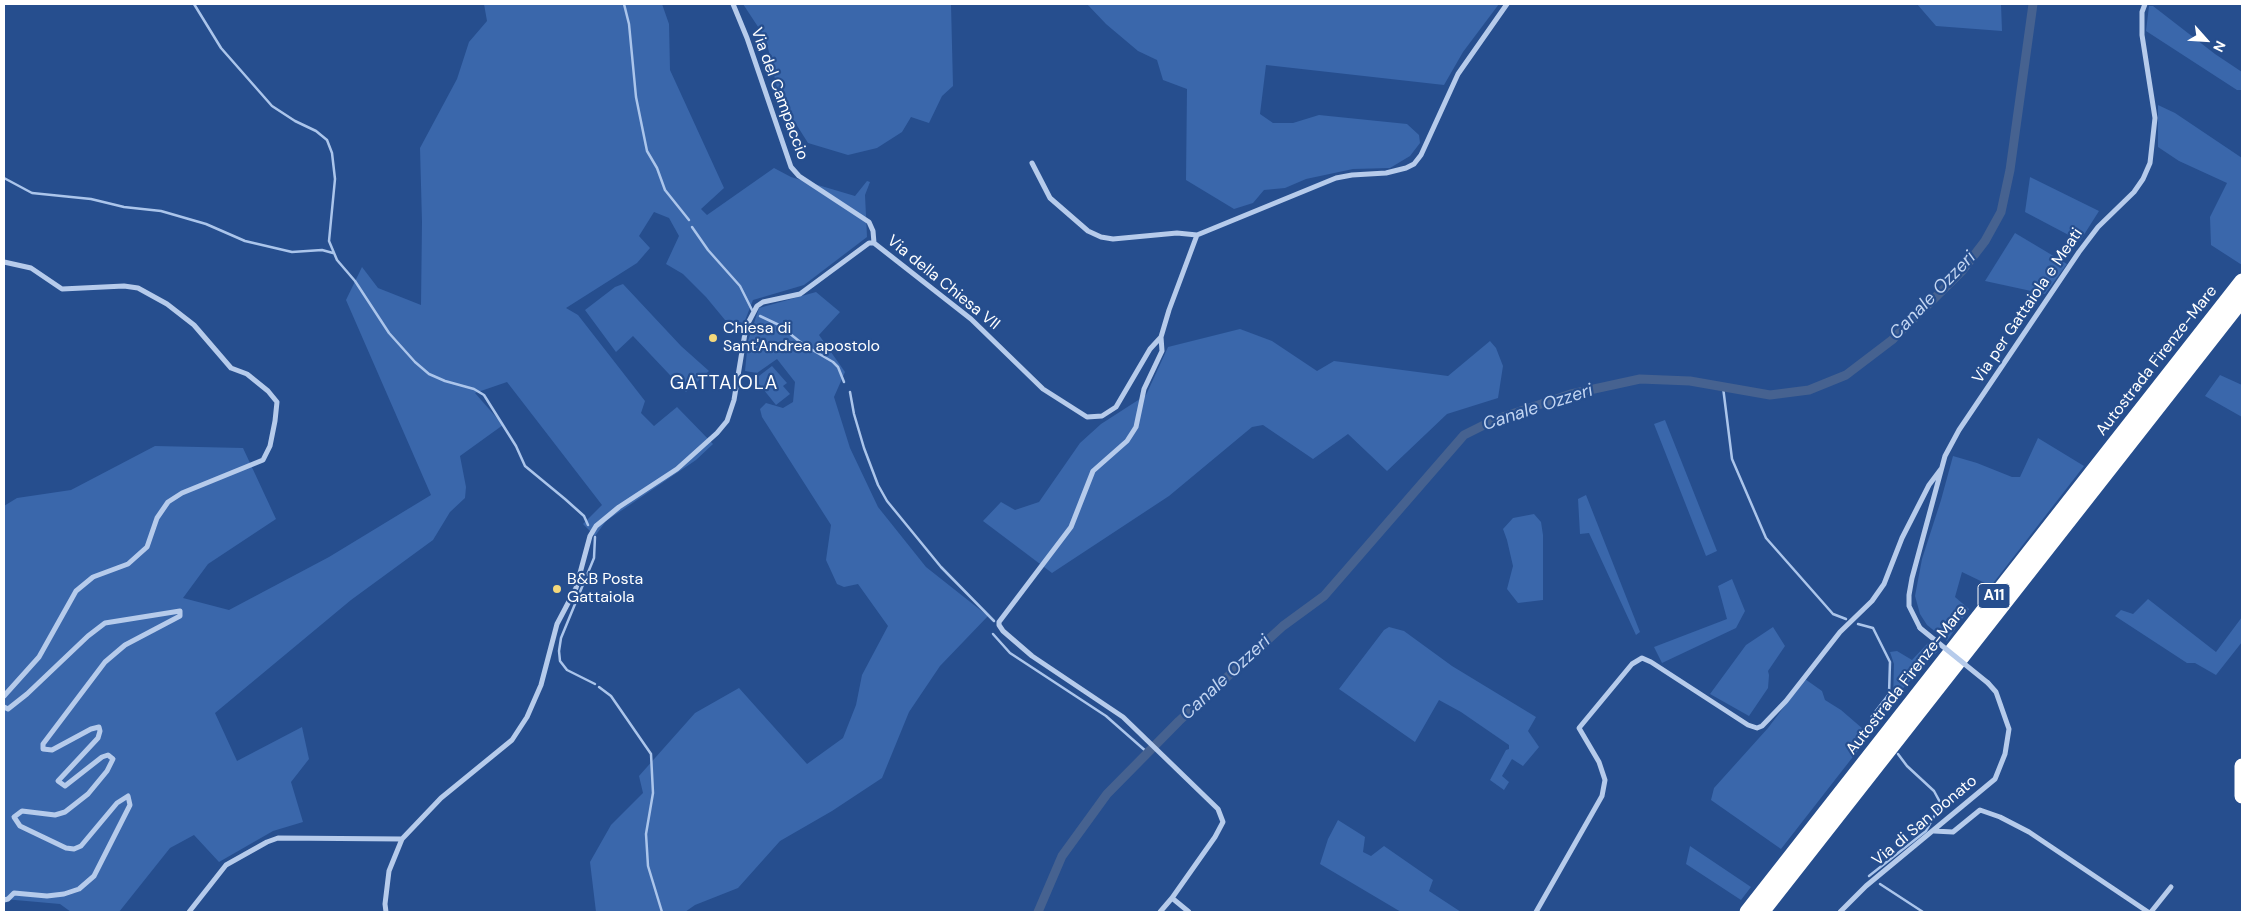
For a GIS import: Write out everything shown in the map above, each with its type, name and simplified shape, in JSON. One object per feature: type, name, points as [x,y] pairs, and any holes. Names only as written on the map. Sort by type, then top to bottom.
[{"type":"highway","name":"Autostrada Firenze-Mare","points":[[1747,912],[2242,281]]},
{"type":"highway","name":"Autostrada Firenze-Mare","points":[[1762,912],[2242,300]]},
{"type":"highway","points":[[2242,766],[2242,796]]},
{"type":"street","name":"Via del Campaccio","points":[[733,4],[747,38],[791,167],[805,181],[869,222],[873,231],[874,243]]},
{"type":"street","points":[[1032,163],[1050,198],[1088,231],[1101,237],[1113,239],[1177,233],[1197,235],[1336,178],[1386,173],[1406,168],[1414,164],[1421,155],[1458,74],[1507,4]]},
{"type":"street","name":"Via per Gattaiola e Meati","points":[[1988,683],[1920,628],[1909,606],[1912,578],[1945,456],[1959,430],[2079,252],[2098,227],[2134,192],[2143,179],[2150,163],[2155,118],[2142,35],[2142,12],[2145,4]]},
{"type":"street","points":[[1160,912],[1215,837],[1223,822],[1218,808],[1123,717],[1032,656],[1003,631],[999,625],[1006,611],[1071,527],[1093,471],[1127,441],[1136,427],[1144,389],[1162,351],[1161,337],[1193,240],[1197,235]]},
{"type":"street","name":"Via della Chiesa VII","points":[[386,912],[388,872],[402,838],[441,798],[512,740],[527,717],[541,685],[557,624],[576,588],[590,536],[596,526],[612,511],[677,469],[717,433],[727,420],[734,400],[746,327],[757,306],[763,302],[800,294],[869,243],[874,243],[971,318],[1043,389],[1087,417],[1102,416],[1116,407],[1150,349],[1161,337]]},
{"type":"street","points":[[4,262],[31,268],[62,289],[124,286],[138,288],[167,304],[194,325],[231,368],[247,374],[268,391],[277,402],[276,421],[270,446],[262,460],[182,493],[168,502],[157,518],[147,547],[128,564],[93,577],[76,590],[39,657],[4,696]]},
{"type":"street","points":[[1536,912],[1602,796],[1605,780],[1599,762],[1579,728],[1632,664],[1642,658],[1651,662],[1748,725],[1757,728],[1762,726],[1786,701],[1840,632],[1872,601],[1884,584],[1902,538],[1929,485],[1941,469]]},
{"type":"street","points":[[4,707],[8,709],[27,694],[88,636],[105,623],[180,611],[180,616],[125,645],[105,662],[43,744],[43,749],[52,750],[98,727],[100,731],[98,738],[58,781],[65,786],[102,757],[108,755],[113,759],[107,771],[88,794],[65,812],[55,815],[22,811],[14,818],[20,826],[66,848],[74,849],[81,846],[117,803],[128,796],[130,805],[94,876],[79,889],[64,894],[47,896],[14,893],[4,900]]},
{"type":"street","name":"Via di San Donato","points":[[1840,912],[1866,886],[1995,779],[2005,754],[2008,729],[1996,692],[1988,683]]},
{"type":"street","points":[[1934,830],[1953,832],[1980,810],[2000,817],[2029,832],[2150,912],[2171,887]]},
{"type":"street","points":[[189,912],[226,865],[267,842],[278,838],[402,838]]},
{"type":"street","points":[[1172,898],[1189,912]]},
{"type":"shaded area","points":[[484,4],[662,4],[669,24],[670,70],[724,188],[701,209],[707,215],[774,168],[791,177],[855,196],[867,181],[870,182],[865,195],[867,237],[804,285],[753,300],[744,323],[725,320],[683,274],[666,264],[679,236],[669,218],[654,212],[639,236],[650,248],[637,263],[566,308],[578,315],[645,401],[641,413],[654,426],[677,407],[713,444],[696,460],[606,521],[595,536],[583,524],[602,505],[507,382],[475,393],[503,425],[460,456],[466,487],[465,498],[450,512],[433,540],[351,600],[215,713],[237,761],[302,727],[309,759],[291,782],[303,822],[273,831],[219,862],[194,835],[170,848],[119,912],[71,912],[60,904],[4,899],[4,506],[17,498],[71,490],[155,446],[243,448],[276,519],[208,564],[183,598],[229,610],[329,557],[431,495],[346,300],[362,267],[378,288],[421,305],[422,222],[420,148],[457,79],[469,42],[487,21]]},
{"type":"shaded area","points":[[743,4],[951,4],[953,86],[942,96],[929,123],[911,117],[902,132],[877,148],[848,155],[808,143],[779,97],[766,39]]},
{"type":"shaded area","points":[[1087,4],[1499,4],[1463,52],[1444,85],[1266,65],[1260,114],[1273,123],[1293,123],[1319,115],[1407,124],[1419,135],[1420,143],[1410,156],[1390,168],[1353,169],[1306,179],[1285,188],[1264,190],[1253,203],[1234,209],[1186,180],[1187,89],[1163,80],[1157,60],[1138,51],[1106,24]]},
{"type":"shaded area","points":[[1917,4],[2001,4],[2002,31],[1936,26]]},
{"type":"shaded area","points":[[2149,6],[2153,6],[2215,54],[2242,72],[2242,90],[2237,90],[2146,31]]},
{"type":"shaded area","points":[[2158,105],[2175,113],[2242,158],[2242,265],[2211,245],[2210,217],[2227,183],[2179,161],[2158,147]]},
{"type":"shaded area","points":[[2030,177],[2099,211],[2080,241],[2025,212]]},
{"type":"shaded area","points":[[2015,233],[2067,264],[2045,294],[1985,281]]},
{"type":"shaded area","points":[[623,284],[681,346],[709,371],[686,392],[633,336],[616,352],[585,310],[615,287]]},
{"type":"shaded area","points":[[816,292],[840,312],[819,335],[845,372],[834,397],[850,448],[878,507],[926,567],[988,616],[940,666],[909,712],[882,778],[832,811],[780,841],[738,888],[695,905],[685,912],[596,912],[590,862],[611,825],[643,793],[639,776],[695,713],[739,688],[807,764],[843,738],[856,705],[862,675],[888,626],[858,584],[844,587],[837,584],[826,560],[831,525],[762,417],[760,409],[766,403],[783,408],[793,402],[795,382],[777,359],[757,373],[745,371],[748,341],[759,308]]},
{"type":"shaded area","points":[[1240,329],[1272,341],[1317,371],[1334,361],[1448,376],[1490,341],[1496,348],[1503,366],[1498,398],[1447,414],[1387,471],[1348,434],[1313,459],[1263,425],[1252,427],[1169,496],[1052,573],[983,521],[1001,502],[1015,510],[1039,502],[1080,443],[1101,424],[1146,395],[1168,347]]},
{"type":"shaded area","points":[[772,366],[787,383],[783,386],[790,394],[776,405],[755,379]]},
{"type":"shaded area","points":[[2220,375],[2242,385],[2242,417],[2205,396]]},
{"type":"shaded area","points":[[1665,420],[1717,551],[1706,556],[1654,424]]},
{"type":"shaded area","points":[[2038,438],[2084,466],[1991,586],[1962,572],[1955,597],[1969,609],[1947,641],[1927,625],[1920,614],[1915,596],[1922,559],[1953,456],[2012,477],[2020,477]]},
{"type":"shaded area","points":[[1586,495],[1640,632],[1636,635],[1589,533],[1580,534],[1578,499]]},
{"type":"shaded area","points":[[1534,514],[1541,522],[1543,535],[1543,600],[1518,603],[1507,589],[1513,566],[1503,529],[1513,518]]},
{"type":"shaded area","points":[[1732,579],[1745,611],[1736,628],[1662,663],[1654,647],[1727,619],[1718,586]]},
{"type":"shaded area","points":[[2148,599],[2216,652],[2242,617],[2242,642],[2216,675],[2195,663],[2187,663],[2115,616],[2121,610],[2133,614]]},
{"type":"shaded area","points":[[1389,627],[1404,631],[1452,666],[1536,717],[1528,731],[1539,747],[1523,766],[1512,759],[1502,776],[1509,782],[1504,790],[1490,780],[1506,750],[1509,749],[1509,745],[1461,712],[1439,700],[1415,742],[1339,689],[1384,630]]},
{"type":"shaded area","points":[[1773,627],[1785,646],[1768,671],[1768,688],[1749,716],[1710,694],[1746,645]]},
{"type":"shaded area","points":[[1928,643],[1938,651],[1893,699],[1894,664],[1890,652],[1897,651],[1912,660]]},
{"type":"shaded area","points":[[1805,679],[1822,691],[1825,700],[1841,710],[1870,735],[1781,849],[1711,800],[1714,788],[1768,728]]},
{"type":"shaded area","points":[[1338,820],[1365,837],[1363,852],[1371,856],[1384,846],[1433,880],[1429,891],[1461,912],[1401,912],[1320,864],[1328,839]]},
{"type":"shaded area","points":[[1690,846],[1751,887],[1741,900],[1686,864]]},
{"type":"waterway","points":[[194,4],[221,48],[272,106],[295,121],[316,131],[327,140],[332,153],[335,179],[329,241],[337,260],[355,281],[389,333],[415,362],[429,374],[445,381],[474,389],[484,395],[516,446],[525,466],[584,516],[588,525]]},
{"type":"waterway","points":[[624,4],[629,24],[636,97],[647,151],[657,168],[665,190],[689,220]]},
{"type":"waterway","name":"Canale Ozzeri","points":[[1038,912],[1062,856],[1107,794],[1179,721],[1283,626],[1324,596],[1464,435],[1494,420],[1571,394],[1640,379],[1690,381],[1770,395],[1809,390],[1846,375],[1892,340],[1962,271],[1985,241],[2001,212],[2010,170],[2033,4]]},
{"type":"waterway","points":[[4,178],[32,193],[91,199],[124,207],[161,211],[206,224],[245,241],[292,252],[322,250],[333,253]]},
{"type":"waterway","points":[[692,227],[708,250],[740,286],[752,310]]},
{"type":"waterway","points":[[760,316],[779,325],[804,345],[833,362],[838,367],[844,382]]},
{"type":"waterway","points":[[1723,387],[1732,459],[1766,538],[1833,614],[1846,619]]},
{"type":"waterway","points":[[850,392],[864,448],[878,485],[887,501],[941,567],[994,621]]},
{"type":"waterway","points":[[595,537],[594,558],[561,638],[559,651],[560,661],[567,670],[595,684]]},
{"type":"waterway","points":[[1858,624],[1873,628],[1890,662],[1889,694],[1872,716],[1869,727],[1872,732]]},
{"type":"waterway","points":[[993,634],[1010,653],[1106,716],[1148,753]]},
{"type":"waterway","points":[[599,687],[611,696],[651,754],[653,793],[646,834],[648,866],[662,912]]},
{"type":"waterway","points":[[1869,876],[1926,831],[1941,804],[1934,791],[1907,766],[1898,754]]},
{"type":"waterway","points":[[1880,884],[1923,912]]},
{"type":"place","name":"Chiesa di Sant'Andrea apostolo","points":[[713,338]]},
{"type":"place","name":"B&B Posta Gattaiola","points":[[557,589]]},
{"type":"district","name":"GATTAIOLA","points":[[724,384]]}]
